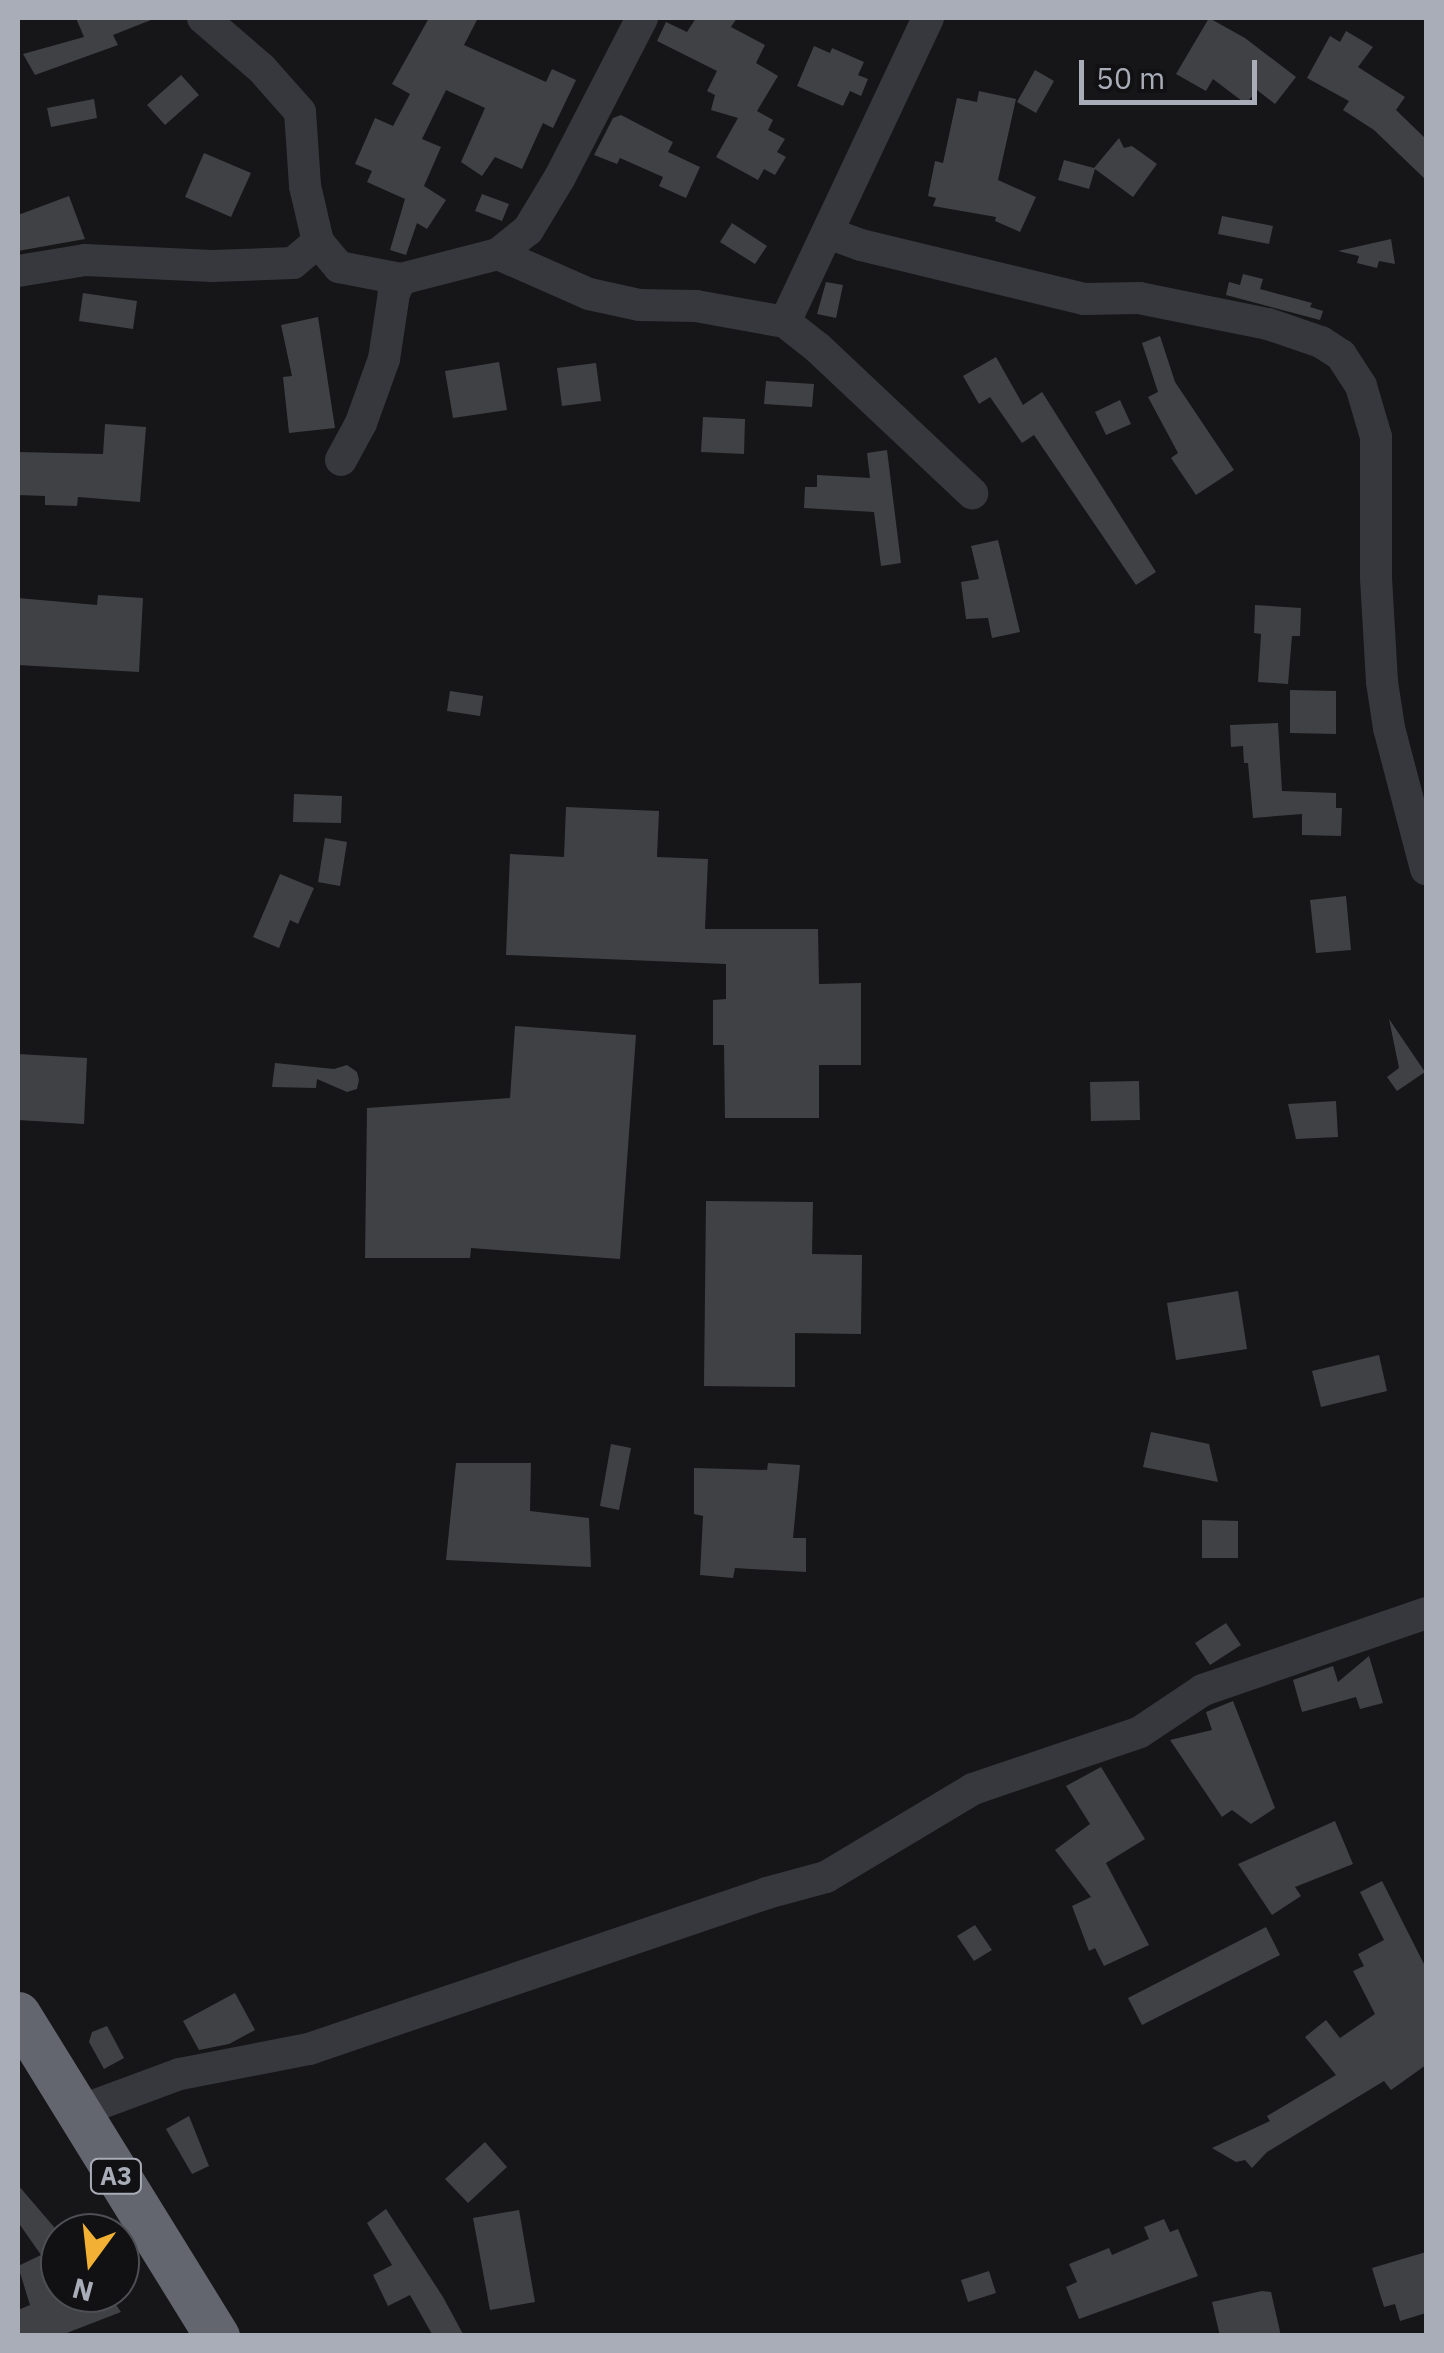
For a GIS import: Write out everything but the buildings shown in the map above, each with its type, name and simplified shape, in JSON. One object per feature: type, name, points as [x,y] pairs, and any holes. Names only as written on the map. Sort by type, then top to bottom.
[{"type":"highway","name":"A3","points":[[18,2014],[217,2336]]},
{"type":"street","points":[[203,18],[262,69],[300,112],[305,186],[318,242],[339,267],[401,279],[498,254],[528,230],[560,178],[642,18]]},
{"type":"street","points":[[784,322],[928,18]]},
{"type":"street","points":[[828,233],[861,246],[1084,299],[1140,298],[1268,324],[1322,342],[1341,356],[1362,386],[1376,438],[1376,578],[1382,682],[1389,728],[1426,869]]},
{"type":"street","points":[[18,270],[85,260],[212,266],[293,263],[318,242]]},
{"type":"street","points":[[498,254],[590,294],[640,305],[696,306],[784,322],[818,348],[972,494]]},
{"type":"street","points":[[341,460],[361,423],[384,359],[394,293],[401,279]]},
{"type":"street","points":[[77,2112],[180,2074],[309,2049],[767,1893],[826,1878],[973,1789],[1140,1732],[1203,1690],[1426,1613]]}]
